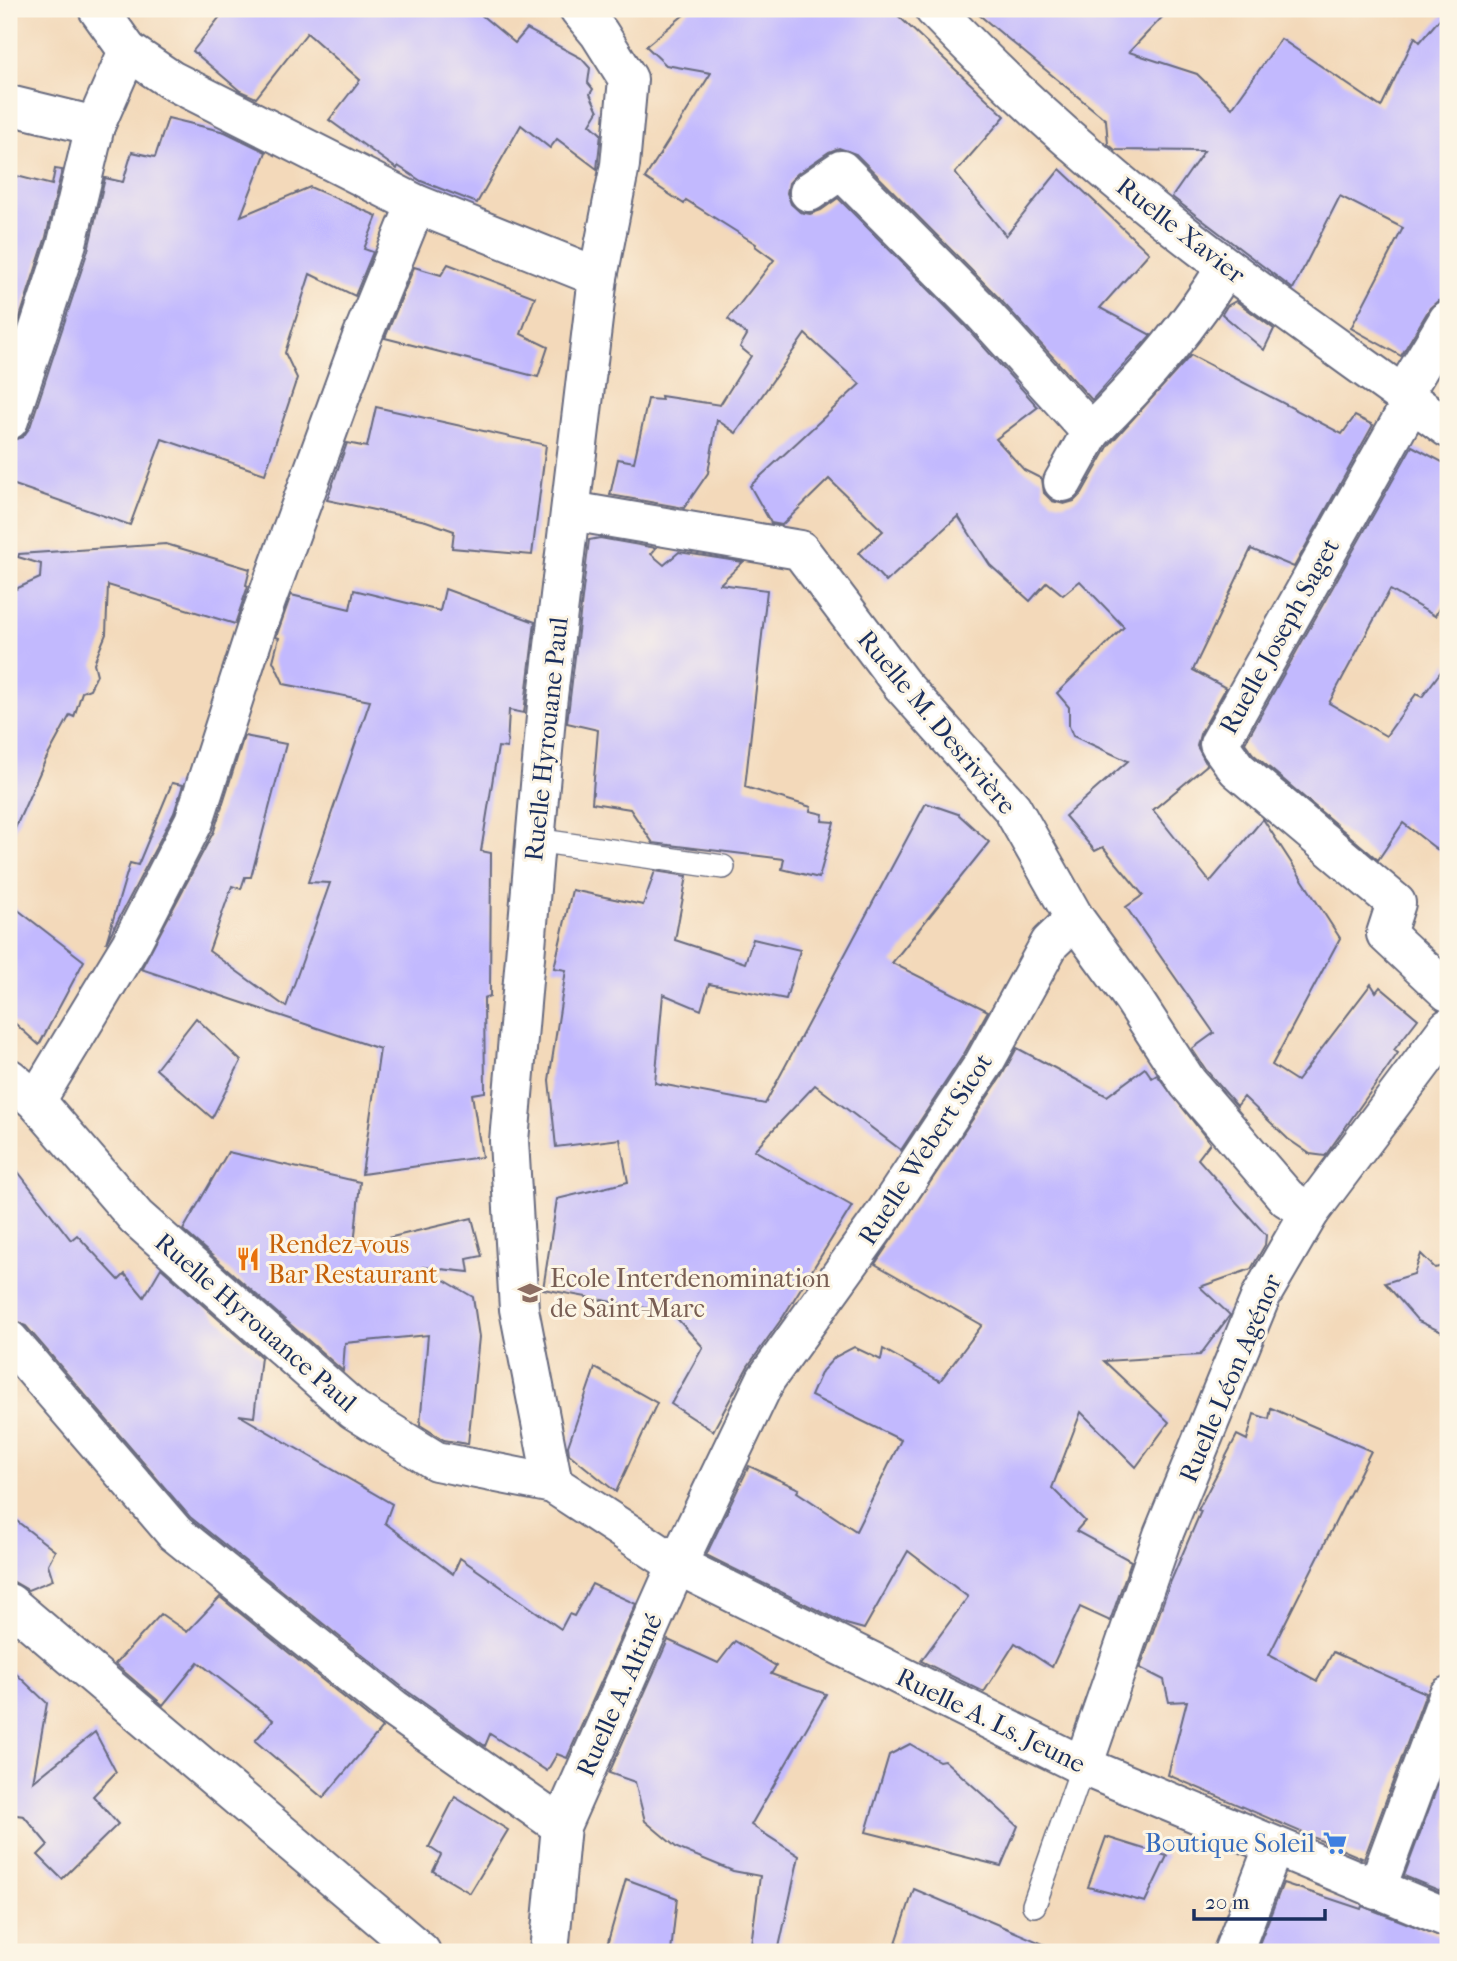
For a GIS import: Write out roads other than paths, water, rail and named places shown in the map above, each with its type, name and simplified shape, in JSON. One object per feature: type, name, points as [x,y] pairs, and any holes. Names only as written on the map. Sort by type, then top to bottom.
[{"type":"street","points":[[98,9],[128,51],[171,80],[416,204],[598,277]]},
{"type":"street","name":"Ruelle Hyrouane Paul","points":[[553,1484],[519,1309],[509,1141],[547,705],[598,277],[620,165],[628,79],[599,33],[579,9]]},
{"type":"street","name":"Ruelle Xavier","points":[[934,9],[1006,83],[1086,154],[1226,267],[1448,428]]},
{"type":"street","points":[[9,421],[67,243],[94,126],[128,51]]},
{"type":"street","points":[[9,105],[94,126]]},
{"type":"street","points":[[809,192],[841,170],[982,312],[1091,432]]},
{"type":"street","points":[[22,1090],[131,944],[194,821],[262,613],[362,337],[416,204]]},
{"type":"street","points":[[1063,482],[1091,432],[1125,399],[1198,313],[1226,267]]},
{"type":"street","points":[[1407,398],[1448,320]]},
{"type":"street","name":"Ruelle Joseph Saget","points":[[1407,398],[1219,744],[1237,769],[1396,903],[1386,934],[1448,992]]},
{"type":"street","name":"Ruelle M. Desrivière","points":[[571,511],[800,550],[902,685],[1012,808],[1075,919],[1132,997],[1188,1083],[1287,1198],[1310,1212]]},
{"type":"street","name":"Ruelle Webert Sicot","points":[[677,1564],[766,1379],[886,1212],[983,1065],[1050,943],[1075,919]]},
{"type":"street","name":"Ruelle Léon Agénor","points":[[1083,1766],[1163,1535],[1261,1296],[1310,1212],[1370,1137],[1448,1028]]},
{"type":"street","name":"Ruelle Hyrouance Paul","points":[[22,1090],[136,1217],[354,1410],[436,1461],[553,1484]]},
{"type":"street","points":[[9,1340],[175,1533],[394,1709],[561,1826]]},
{"type":"street","name":"Ruelle A. Ls. Jeune","points":[[553,1484],[677,1564],[1083,1766],[1273,1848],[1448,1918]]},
{"type":"street","name":"Ruelle A. Altiné","points":[[551,1952],[561,1826],[677,1564]]},
{"type":"street","points":[[9,1604],[421,1952]]},
{"type":"street","points":[[1376,1890],[1448,1696]]},
{"type":"street","points":[[1233,1952],[1273,1848]]},
{"type":"lane","points":[[535,840],[723,867]]},
{"type":"lane","points":[[1034,1905],[1083,1766]]},
{"type":"place","name":"Rendez-vous Bar Restaurant","points":[[248,1259]]},
{"type":"place","name":"Ecole Interdenomination de Saint-Marc","points":[[530,1293]]},
{"type":"place","name":"B0utique Soleil","points":[[1335,1843]]}]
